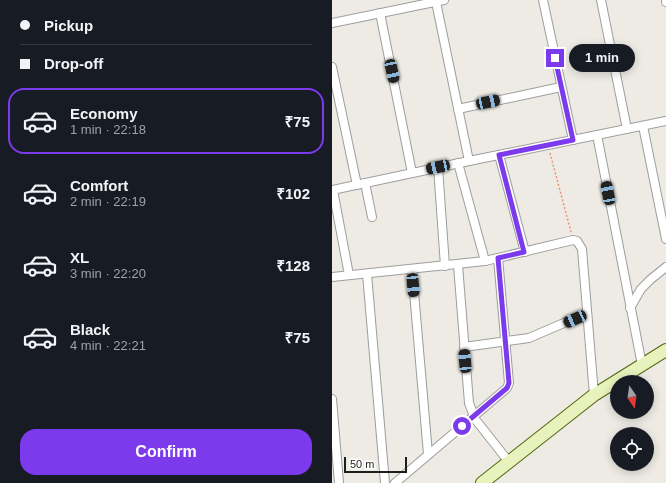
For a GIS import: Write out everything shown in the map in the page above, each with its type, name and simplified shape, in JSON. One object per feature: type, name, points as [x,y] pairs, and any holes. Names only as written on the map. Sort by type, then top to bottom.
[{"type":"street","points":[[542,0],[573,140]]},
{"type":"street","points":[[601,0],[627,129]]},
{"type":"street","points":[[332,23],[440,1],[458,109],[469,161]]},
{"type":"street","points":[[380,13],[412,173]]},
{"type":"street","points":[[332,67],[361,184],[372,216]]},
{"type":"street","points":[[458,109],[561,87]]},
{"type":"street","points":[[349,275],[332,190],[666,121]]},
{"type":"street","points":[[643,126],[666,238]]},
{"type":"street","points":[[597,135],[642,365]]},
{"type":"street","points":[[499,155],[524,252]]},
{"type":"street","points":[[458,163],[484,261]]},
{"type":"street","points":[[438,167],[445,266]]},
{"type":"street","points":[[332,277],[458,265],[498,258],[573,240],[579,242],[582,249],[594,395]]},
{"type":"street","points":[[395,483],[508,386],[506,342],[498,258]]},
{"type":"street","points":[[458,265],[469,403],[473,416],[508,462]]},
{"type":"street","points":[[630,308],[641,289],[650,279],[666,267]]},
{"type":"street","points":[[412,269],[428,454]]},
{"type":"street","points":[[367,274],[386,483]]},
{"type":"street","points":[[464,347],[529,338],[588,313]]},
{"type":"street","points":[[482,483],[594,395],[666,350]]},
{"type":"street","points":[[332,399],[339,483]]},
{"type":"path","points":[[548,145],[573,240]]},
{"type":"route","points":[[462,426],[507,388],[509,383],[498,258],[524,252],[499,155],[573,140],[555,58]]}]
